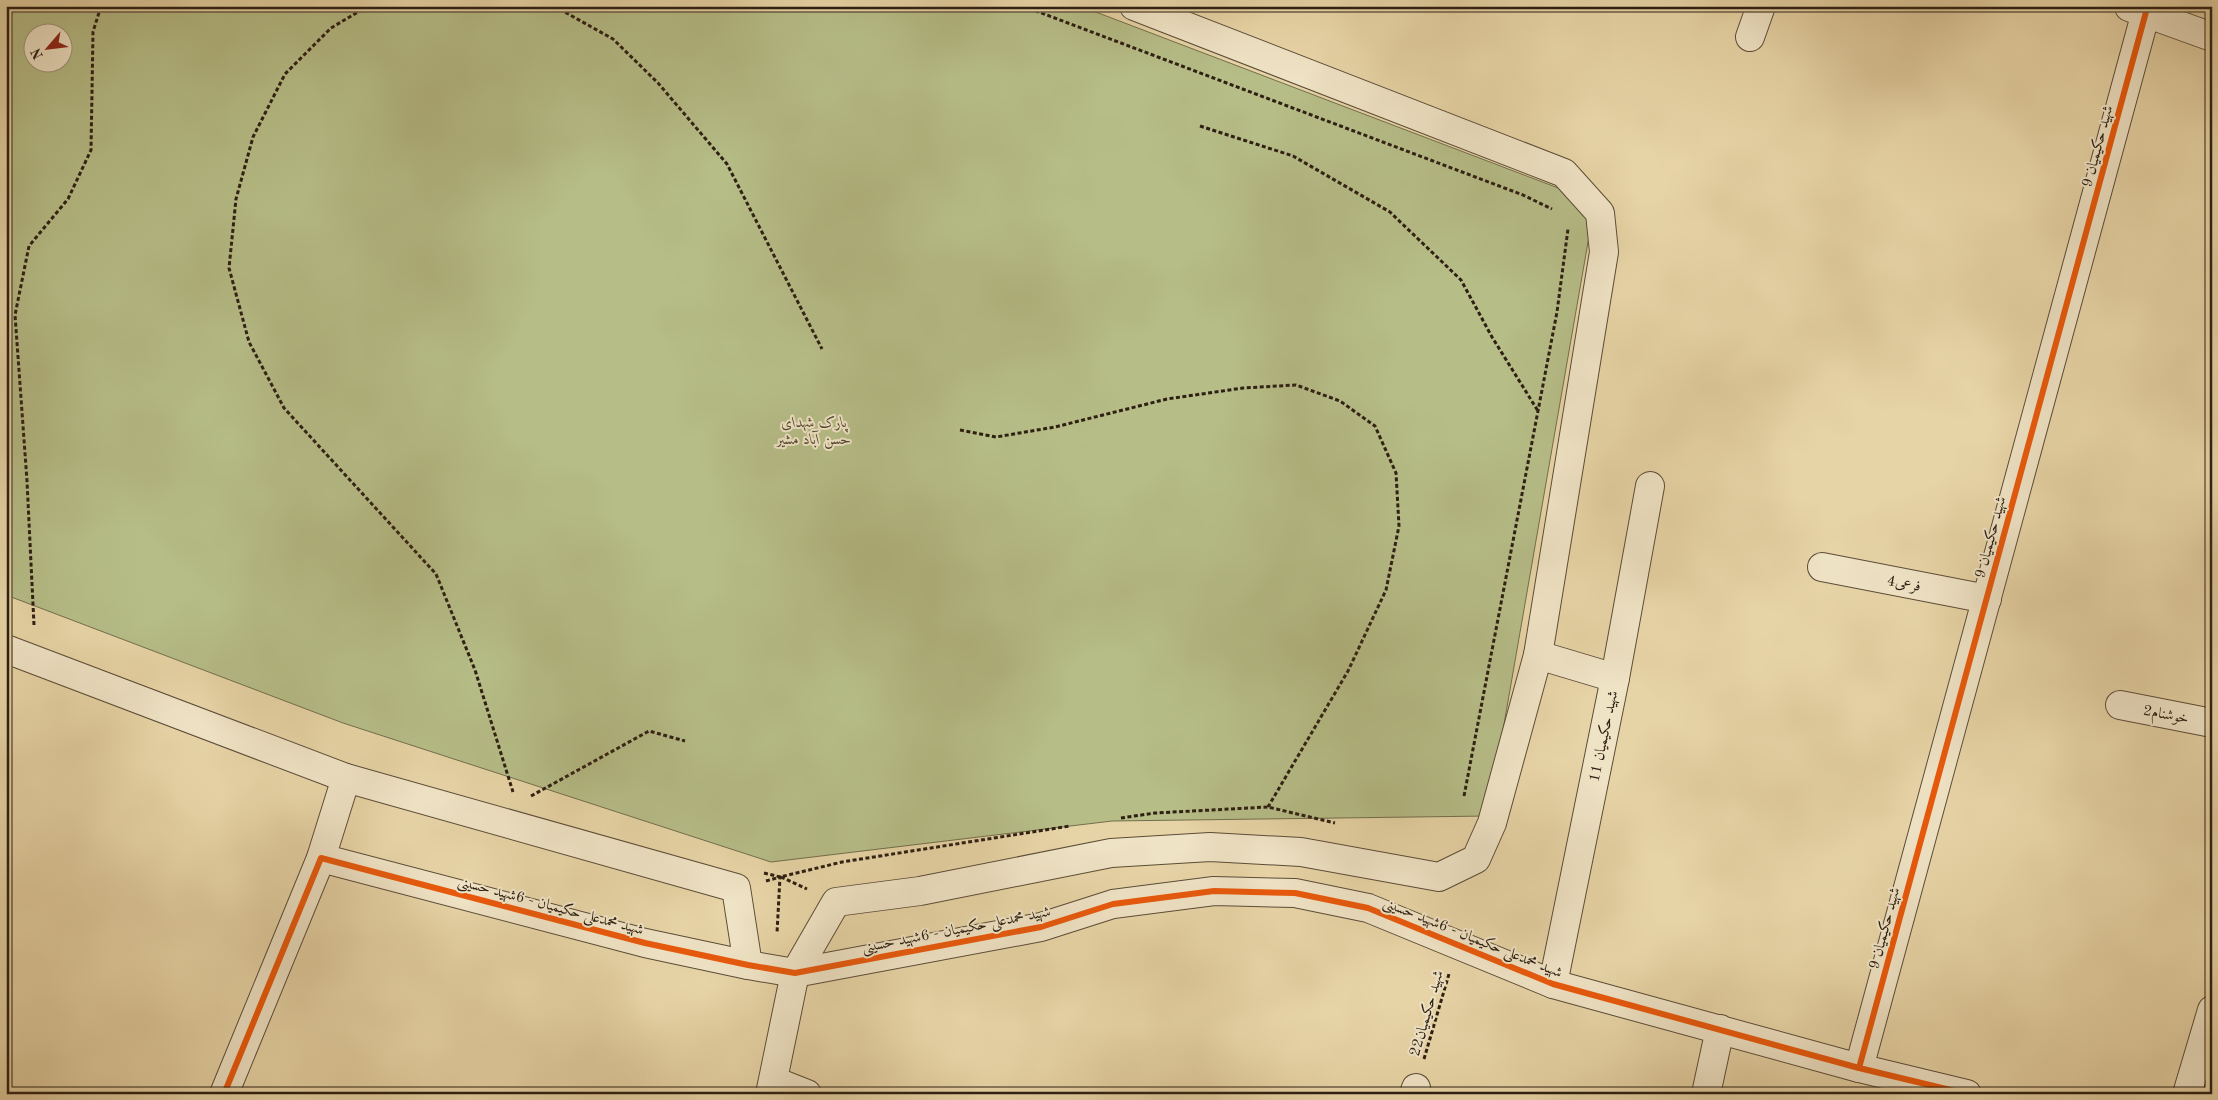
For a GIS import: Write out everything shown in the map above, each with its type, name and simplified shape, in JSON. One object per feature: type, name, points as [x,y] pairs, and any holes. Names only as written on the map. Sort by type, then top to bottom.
[{"type":"street","points":[[806,1094],[772,1087],[795,973],[836,902],[920,891],[1111,853],[1210,847],[1301,852],[1439,877],[1476,859],[1492,823],[1538,656],[1604,252],[1600,213],[1564,173],[1134,6]]},
{"type":"street","points":[[1750,37],[1761,6]]},
{"type":"street","points":[[2137,9],[2212,37]]},
{"type":"street","name":"شهید حکیمیان 9","points":[[1859,1068],[1987,598],[2137,9]]},
{"type":"street","name":"شهید حکیمیان 11","points":[[1552,984],[1615,678],[1650,486]]},
{"type":"street","name":"فرعی4","points":[[1822,567],[1987,598]]},
{"type":"street","points":[[6,650],[346,778],[736,888],[748,965]]},
{"type":"street","points":[[1538,656],[1615,678]]},
{"type":"street","name":"2خوشنام","points":[[2120,705],[2212,723]]},
{"type":"street","points":[[224,1094],[321,858],[346,778]]},
{"type":"street","name":"شهید محمدعلی حکیمیان - 6شهید حسینی","points":[[321,858],[645,943],[795,973],[1041,927],[1113,904],[1214,891],[1295,893],[1368,908],[1552,984],[1859,1068],[1966,1094]]},
{"type":"street","points":[[2188,1094],[2212,1010]]},
{"type":"street","points":[[1706,1094],[1720,1029]]},
{"type":"path","points":[[25,624],[34,627],[27,481],[15,315],[29,246],[68,199],[91,150],[92,32],[101,6]]},
{"type":"path","points":[[368,6],[331,28],[285,74],[253,137],[236,199],[229,268],[249,342],[284,408],[436,574],[474,670],[514,795]]},
{"type":"path","points":[[554,6],[613,39],[658,83],[727,164],[822,350]]},
{"type":"path","points":[[1023,6],[1523,195],[1551,209],[1557,215]]},
{"type":"path","points":[[1200,126],[1293,156],[1390,212],[1460,280],[1538,412]]},
{"type":"path","points":[[1462,804],[1557,312],[1568,227]]},
{"type":"path","points":[[960,430],[996,436],[1055,427],[1166,399],[1243,388],[1296,385],[1340,401],[1375,426],[1396,473],[1399,526],[1386,590],[1348,671],[1268,807]]},
{"type":"path","points":[[526,800],[649,731],[685,741]]},
{"type":"path","points":[[1116,819],[1155,813],[1268,807],[1336,824]]},
{"type":"path","points":[[761,872],[780,877],[842,862],[1076,825]]},
{"type":"green space","name":"پارک شهدای حسن آباد مشیر","points":[[9,6],[1080,6],[1595,202],[1488,816],[1112,821],[771,862],[343,723],[6,595],[6,13]]},
{"type":"cycle path","points":[[1859,1068],[2146,12]]},
{"type":"cycle path","points":[[224,1094],[321,858],[645,943],[795,973],[1041,927],[1113,904],[1214,891],[1295,893],[1368,908],[1553,984],[1859,1068],[1967,1094]]}]
